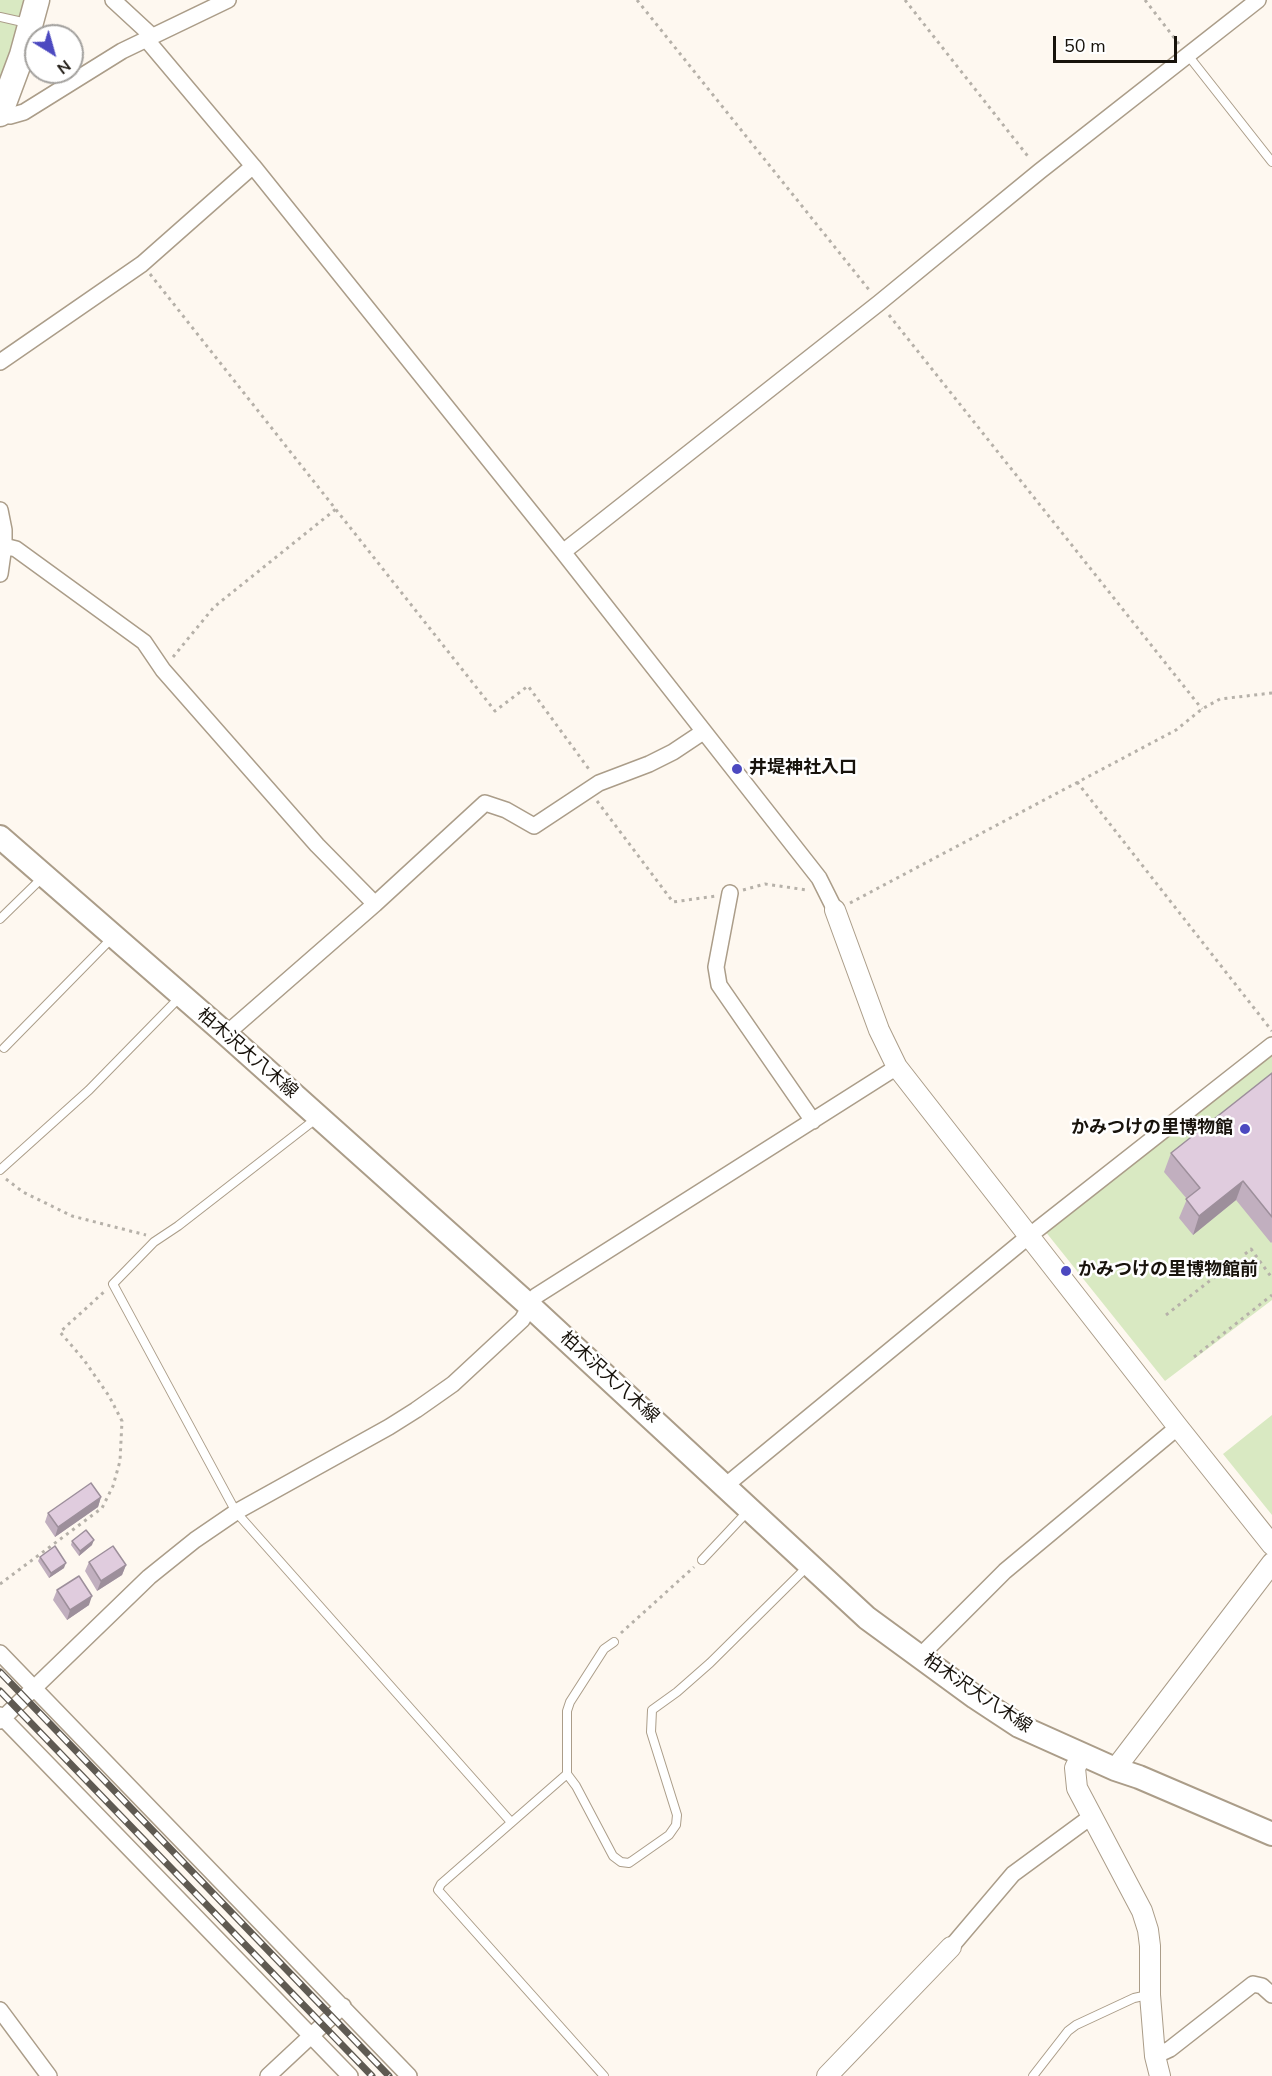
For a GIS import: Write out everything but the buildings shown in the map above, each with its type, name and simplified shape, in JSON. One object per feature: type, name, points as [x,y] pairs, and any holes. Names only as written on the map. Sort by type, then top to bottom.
[{"type":"main road","points":[[31,24],[37,0]]},
{"type":"main road","points":[[0,114],[24,46]]},
{"type":"main road","name":"柏木沢大八木線","points":[[0,837],[226,1034],[531,1307],[867,1618],[1019,1726],[1115,1769],[1272,1834]]},
{"type":"street","points":[[113,0],[149,37],[253,166],[563,552],[702,732],[819,878],[835,910],[879,1030],[897,1067],[1272,1545]]},
{"type":"street","points":[[0,114],[10,116],[24,112],[122,51],[228,0]]},
{"type":"street","points":[[563,552],[879,303],[1187,54],[1258,0]]},
{"type":"street","points":[[0,362],[142,264],[253,166]]},
{"type":"street","points":[[0,510],[4,530],[0,574]]},
{"type":"street","points":[[4,546],[16,549],[144,642],[163,670],[317,845],[375,904]]},
{"type":"street","points":[[226,1034],[375,904],[485,803],[506,810],[534,826],[594,786],[673,753],[702,732]]},
{"type":"street","points":[[730,893],[716,968],[719,985],[813,1121]]},
{"type":"street","points":[[725,1486],[1029,1236],[1272,1045]]},
{"type":"street","points":[[350,2076],[1,1718],[149,1577],[195,1540],[236,1512],[416,1410],[453,1384],[522,1320],[536,1296],[897,1067]]},
{"type":"street","points":[[920,1656],[1005,1571],[1178,1427]]},
{"type":"street","points":[[1115,1769],[1272,1563]]},
{"type":"street","points":[[0,1653],[409,2076]]},
{"type":"street","points":[[1082,1754],[1075,1768],[1077,1788],[1145,1921],[1150,1946],[1150,1995],[1155,2056],[1160,2076]]},
{"type":"street","points":[[827,2076],[951,1947],[1013,1874],[1092,1816]]},
{"type":"street","points":[[1155,2056],[1170,2049],[1253,1984],[1263,1986],[1272,1995]]},
{"type":"street","points":[[268,2076],[343,2006]]},
{"type":"street","points":[[0,2010],[49,2076]]},
{"type":"lane","points":[[0,17],[31,24]]},
{"type":"lane","points":[[1187,54],[1272,162]]},
{"type":"lane","points":[[0,919],[44,876]]},
{"type":"lane","points":[[4,1048],[113,937]]},
{"type":"lane","points":[[0,1172],[88,1090],[181,996]]},
{"type":"lane","points":[[319,1117],[154,1242],[113,1284],[236,1512],[511,1822]]},
{"type":"lane","points":[[702,1560],[750,1509]]},
{"type":"lane","points":[[614,1642],[604,1649],[570,1702],[567,1711],[567,1774],[576,1786],[613,1856],[621,1862],[629,1863],[669,1835],[675,1825],[677,1815],[651,1732],[652,1710],[710,1663],[809,1564]]},
{"type":"lane","points":[[567,1774],[441,1884],[438,1890],[604,2076]]},
{"type":"lane","points":[[1033,2076],[1068,2031],[1076,2025],[1134,1998],[1150,1995]]},
{"type":"path","points":[[637,0],[1203,709]]},
{"type":"path","points":[[905,0],[1040,171]]},
{"type":"path","points":[[1145,0],[1187,54]]},
{"type":"path","points":[[142,264],[495,711],[528,686],[673,902],[730,893],[765,884],[826,892]]},
{"type":"path","points":[[163,670],[214,607],[336,509]]},
{"type":"path","points":[[835,910],[1176,729],[1220,699],[1272,693]]},
{"type":"path","points":[[1077,782],[1272,1032]]},
{"type":"path","points":[[0,1172],[23,1192],[72,1216],[144,1234],[154,1242]]},
{"type":"path","points":[[1245,1254],[1251,1249],[1272,1278]]},
{"type":"path","points":[[1166,1315],[1230,1265]]},
{"type":"path","points":[[0,1584],[102,1508],[113,1486],[120,1461],[122,1421],[110,1396],[60,1332],[113,1284]]},
{"type":"path","points":[[1194,1357],[1272,1295]]},
{"type":"path","points":[[614,1642],[702,1560]]},
{"type":"green space","points":[[0,0],[25,0],[14,55],[0,83]]},
{"type":"green space","points":[[1272,1052],[1272,1300],[1165,1381],[1045,1231]]},
{"type":"green space","points":[[1272,1415],[1272,1515],[1223,1454]]},
{"type":"railway","points":[[0,1672],[389,2076]]},
{"type":"railway","points":[[0,1691],[372,2076]]},
{"type":"place","name":"井堤神社入口","points":[[737,769]]},
{"type":"place","name":"かみつけの里博物館","points":[[1245,1129]]},
{"type":"place","name":"かみつけの里博物館前","points":[[1066,1271]]}]
